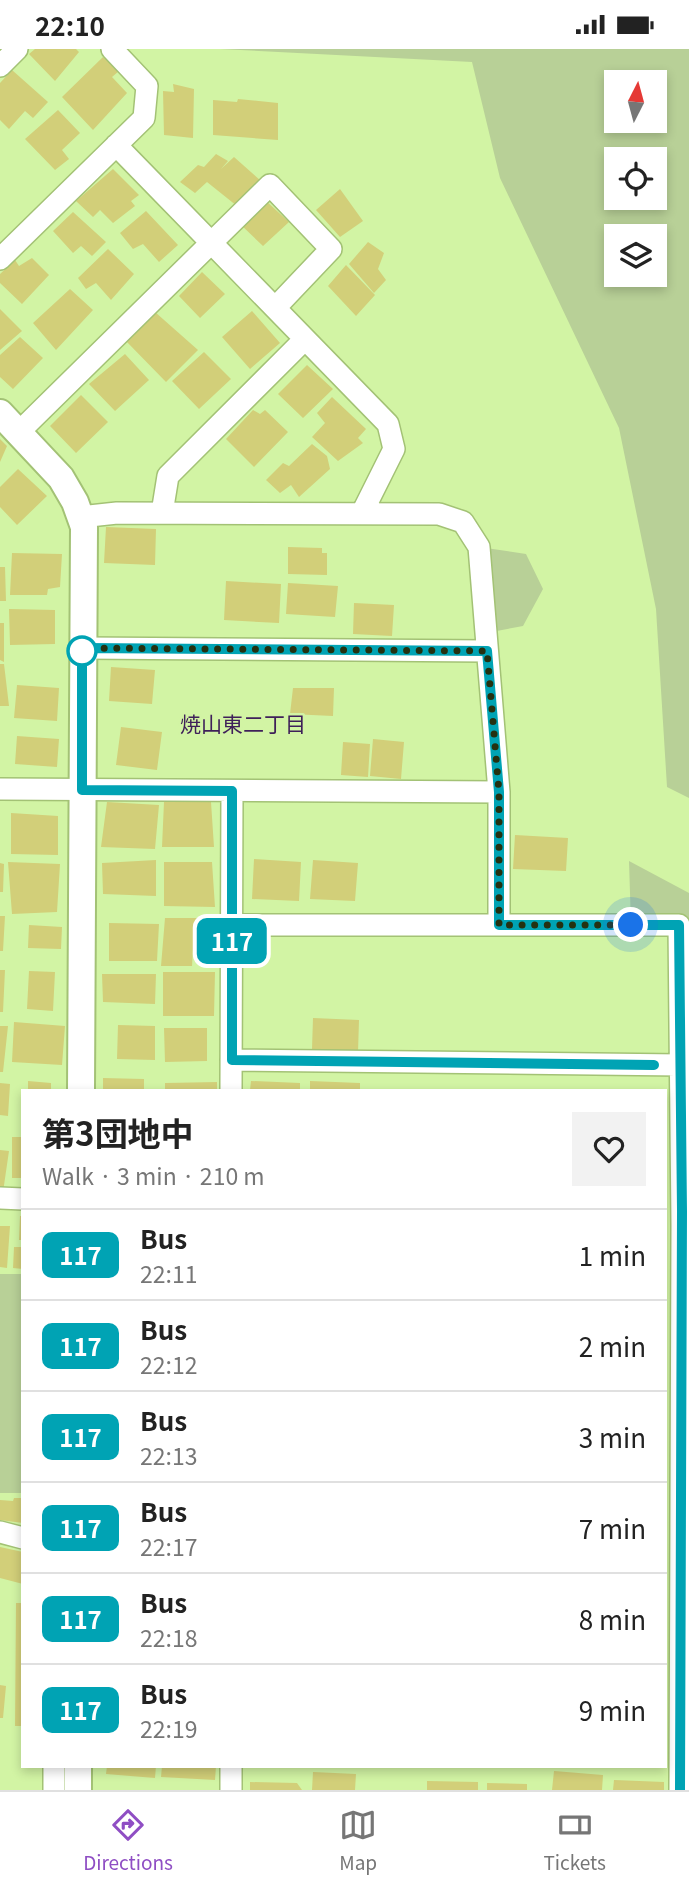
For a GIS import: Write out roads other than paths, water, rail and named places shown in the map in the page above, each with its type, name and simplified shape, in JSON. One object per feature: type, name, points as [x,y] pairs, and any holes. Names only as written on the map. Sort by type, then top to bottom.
[{"type":"street","points":[[0,66],[17,49]]},
{"type":"street","points":[[0,259],[144,118],[148,86],[112,49]]},
{"type":"street","points":[[116,145],[388,424],[394,449],[362,513]]},
{"type":"street","points":[[19,432],[270,185],[331,249],[275,308]]},
{"type":"street","points":[[162,513],[168,476],[306,339]]},
{"type":"street","points":[[0,413],[61,478],[75,502],[84,527],[80,1089]]},
{"type":"street","points":[[80,517],[117,513],[439,514],[463,522],[479,547],[499,792],[499,925]]},
{"type":"street","points":[[82,648],[487,651]]},
{"type":"street","points":[[0,789],[499,792]]},
{"type":"street","points":[[232,791],[232,1089]]},
{"type":"street","points":[[232,925],[679,925],[681,1065],[674,1197],[686,1226],[673,1341],[678,1481],[680,1790]]},
{"type":"street","points":[[232,1060],[681,1065]]},
{"type":"street","points":[[0,1198],[21,1199]]},
{"type":"street","points":[[0,1532],[21,1537]]},
{"type":"street","points":[[54,1768],[54,1790]]},
{"type":"street","points":[[78,1768],[78,1790]]},
{"type":"street","points":[[231,1768],[231,1790]]},
{"type":"district","name":"焼山東二丁目","points":[[243,725]]}]
